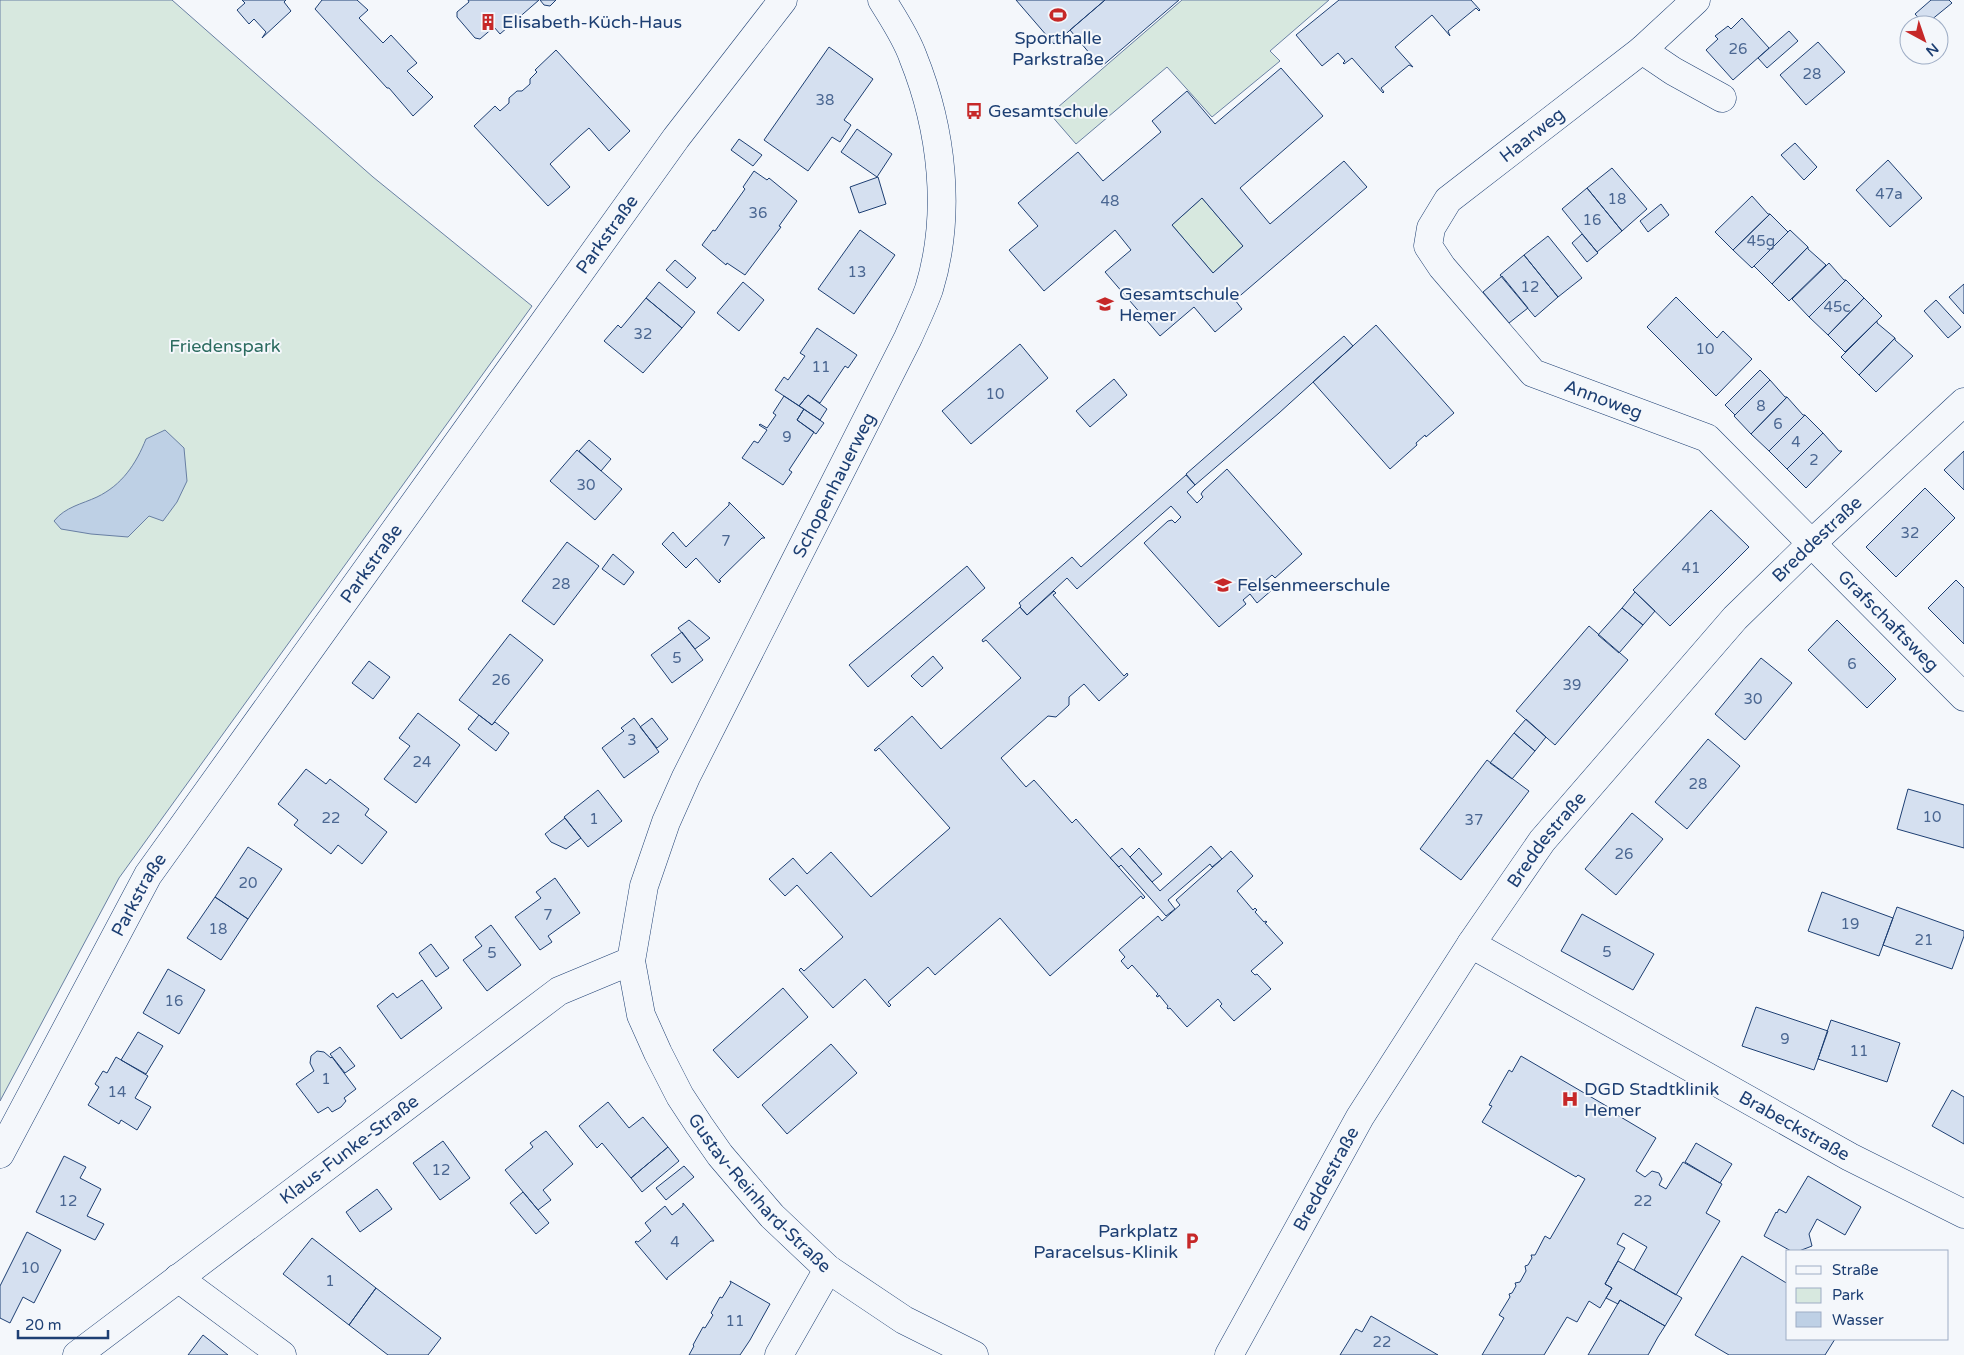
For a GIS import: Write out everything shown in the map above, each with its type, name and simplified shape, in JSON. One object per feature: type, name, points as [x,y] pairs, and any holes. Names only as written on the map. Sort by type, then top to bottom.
[{"type":"street","name":"Parkstraße","points":[[0,1154],[148,875],[676,138],[783,0]]},
{"type":"street","name":"Schopenhauerweg","points":[[631,961],[644,886],[666,822],[686,777],[908,338],[929,288],[940,236],[942,191],[935,128],[927,96],[913,55],[882,0]]},
{"type":"street","name":"Haarweg","points":[[1431,228],[1448,200],[1642,50],[1696,0]]},
{"type":"street","points":[[1642,50],[1673,71],[1722,98]]},
{"type":"street","name":"Annoweg","points":[[1431,228],[1428,246],[1437,260],[1533,373],[1707,438],[1812,543]]},
{"type":"street","name":"Breddestraße","points":[[1230,1355],[1360,1117],[1471,944],[1542,841],[1736,618],[1812,543],[1964,402]]},
{"type":"street","name":"Grafschaftsweg","points":[[1812,543],[1964,697]]},
{"type":"street","name":"Brabeckstraße","points":[[1471,944],[1850,1157],[1964,1214]]},
{"type":"street","name":"Gustav-Reinhard-Straße","points":[[631,961],[641,1014],[662,1062],[699,1125],[720,1155],[772,1216],[828,1269],[904,1320],[974,1355]]},
{"type":"street","name":"Klaus-Funke-Straße","points":[[77,1355],[558,991],[631,961]]},
{"type":"street","points":[[779,1355],[828,1269]]},
{"type":"street","points":[[178,1278],[282,1355]]},
{"type":"green space","name":"Friedenspark","points":[[0,0],[172,0],[373,177],[532,306],[119,878],[0,1101]]},
{"type":"green space","points":[[1182,0],[1329,0],[1270,51],[1280,61],[1212,117],[1167,67],[1076,144],[1050,114]]},
{"type":"green space","points":[[1202,198],[1243,246],[1213,273],[1172,225]]},
{"type":"water","points":[[165,430],[184,448],[187,481],[177,502],[163,521],[149,516],[128,537],[61,529],[54,521],[58,516],[68,509],[97,497],[114,486],[133,465],[146,439]]},
{"type":"building","points":[[242,0],[286,0],[284,2],[291,11],[262,38],[266,32],[254,19],[249,24],[237,10],[245,3]]},
{"type":"building","points":[[322,0],[357,0],[368,10],[359,18],[383,43],[391,35],[417,63],[407,71],[433,97],[413,116],[315,9]]},
{"type":"building","name":"Elisabeth-Küch-Haus","points":[[468,0],[539,0],[500,34],[494,27],[480,39],[475,38],[457,17],[457,12],[469,2]]},
{"type":"building","name":"Elisabeth-Küch-Haus","points":[[540,0],[556,0],[550,6],[544,5]]},
{"type":"building","name":"Sporthalle Parkstraße","points":[[1016,0],[1105,0],[1054,44]]},
{"type":"building","points":[[1105,0],[1179,0],[1101,67],[1070,30]]},
{"type":"building","points":[[1339,0],[1471,0],[1480,10],[1476,8],[1448,31],[1450,36],[1432,15],[1395,47],[1413,67],[1409,65],[1381,88],[1383,93],[1352,58],[1344,64],[1345,61],[1338,53],[1322,66],[1296,35]]},
{"type":"building","points":[[1931,0],[1949,0],[1952,3],[1937,15],[1915,14]]},
{"type":"building","points":[[1742,18],[1769,48],[1733,80],[1706,50],[1718,39],[1715,36],[1728,26],[1731,29]]},
{"type":"building","points":[[1789,31],[1798,41],[1767,68],[1758,58]]},
{"type":"building","points":[[1818,42],[1845,72],[1806,105],[1780,75]]},
{"type":"building","points":[[829,47],[873,79],[844,120],[851,125],[840,142],[832,137],[808,171],[764,140]]},
{"type":"building","points":[[556,50],[630,131],[609,151],[589,128],[581,135],[550,164],[570,187],[548,206],[474,126],[495,106],[500,111],[509,103],[509,98],[530,84],[530,79],[537,72],[535,70]]},
{"type":"building","points":[[1281,68],[1323,116],[1240,188],[1270,224],[1344,161],[1367,187],[1235,300],[1242,309],[1215,332],[1194,307],[1160,336],[1105,272],[1131,250],[1115,230],[1044,291],[1009,250],[1038,226],[1018,203],[1078,152],[1103,181],[1161,132],[1152,121],[1187,91],[1215,124]],"holes":[[[1202,198],[1243,246],[1213,273],[1172,225]]]},
{"type":"building","points":[[857,129],[892,154],[877,177],[841,152]]},
{"type":"building","points":[[739,139],[762,155],[753,166],[731,150]]},
{"type":"building","points":[[1795,143],[1817,167],[1804,180],[1781,155]]},
{"type":"building","points":[[1888,160],[1922,198],[1890,227],[1856,190]]},
{"type":"building","points":[[1612,168],[1647,209],[1622,231],[1587,188]]},
{"type":"building","points":[[754,171],[767,180],[769,178],[797,201],[779,226],[781,227],[745,275],[727,263],[726,265],[702,245],[713,230],[715,231],[745,189],[743,187]]},
{"type":"building","points":[[878,177],[886,204],[859,213],[850,187]]},
{"type":"building","points":[[1587,188],[1622,231],[1597,252],[1562,209]]},
{"type":"building","points":[[1752,196],[1770,214],[1733,250],[1715,232]]},
{"type":"building","points":[[1661,204],[1669,215],[1648,232],[1640,221]]},
{"type":"building","points":[[1770,214],[1788,232],[1752,268],[1733,250]]},
{"type":"building","points":[[860,230],[895,255],[854,314],[818,289]]},
{"type":"building","points":[[1790,230],[1808,247],[1772,284],[1754,266]]},
{"type":"building","points":[[1582,234],[1598,253],[1587,262],[1572,243]]},
{"type":"building","points":[[1548,236],[1582,278],[1558,297],[1524,255]]},
{"type":"building","points":[[1808,247],[1826,265],[1789,301],[1772,284]]},
{"type":"building","points":[[1524,255],[1558,297],[1535,317],[1500,275]]},
{"type":"building","points":[[675,260],[696,278],[687,288],[666,270]]},
{"type":"building","points":[[1829,263],[1846,280],[1809,317],[1792,299]]},
{"type":"building","points":[[1502,276],[1528,308],[1509,323],[1483,292]]},
{"type":"building","points":[[1846,280],[1864,298],[1828,335],[1809,317]]},
{"type":"building","points":[[659,282],[695,312],[682,328],[646,298]]},
{"type":"building","points":[[743,282],[764,300],[739,331],[717,313]]},
{"type":"building","points":[[1964,284],[1964,314],[1949,297]]},
{"type":"building","points":[[1676,297],[1717,338],[1723,331],[1752,359],[1716,396],[1647,327]]},
{"type":"building","points":[[646,298],[682,328],[643,373],[604,341],[618,325],[621,328]]},
{"type":"building","points":[[1864,298],[1882,316],[1845,352],[1828,335]]},
{"type":"building","points":[[1936,300],[1961,327],[1948,338],[1924,311]]},
{"type":"building","points":[[1877,321],[1895,338],[1859,375],[1841,357]]},
{"type":"building","points":[[1376,325],[1454,413],[1426,437],[1425,435],[1416,443],[1417,445],[1390,469],[1313,382]]},
{"type":"building","points":[[817,328],[857,355],[848,368],[845,366],[820,403],[808,395],[799,406],[775,390],[784,377],[788,380],[805,356],[800,353]]},
{"type":"building","points":[[1344,336],[1353,346],[1195,485],[1186,474]]},
{"type":"building","points":[[1895,338],[1913,356],[1876,392],[1859,375]]},
{"type":"building","points":[[1020,344],[1048,378],[971,444],[942,411]]},
{"type":"building","points":[[1760,370],[1770,380],[1735,415],[1725,405]]},
{"type":"building","points":[[1114,379],[1127,395],[1090,427],[1076,411]]},
{"type":"building","points":[[1770,380],[1787,397],[1751,434],[1734,416]]},
{"type":"building","points":[[808,395],[827,409],[820,420],[799,406]]},
{"type":"building","points":[[784,396],[804,409],[797,420],[814,432],[789,470],[792,472],[783,485],[742,458],[754,441],[758,443],[767,430],[759,425],[767,428],[776,415],[773,413]]},
{"type":"building","points":[[1787,397],[1805,415],[1769,451],[1751,434]]},
{"type":"building","points":[[804,409],[824,423],[816,434],[797,420]]},
{"type":"building","points":[[1805,415],[1823,433],[1787,469],[1769,451]]},
{"type":"building","points":[[1823,433],[1839,451],[1842,451],[1806,488],[1787,469]]},
{"type":"building","points":[[589,440],[611,459],[601,471],[579,451]]},
{"type":"building","points":[[577,450],[622,489],[595,520],[550,481]]},
{"type":"building","points":[[1964,451],[1964,490],[1944,470]]},
{"type":"building","points":[[1227,469],[1302,554],[1275,578],[1272,575],[1265,581],[1273,589],[1257,603],[1250,594],[1243,600],[1246,604],[1219,627],[1144,543],[1168,521],[1172,520],[1175,523],[1181,517],[1171,506],[1077,589],[1067,578],[1027,615],[1020,607],[1019,603],[1072,557],[1081,567],[1186,475],[1195,485],[1187,492],[1197,503],[1203,497],[1201,494],[1203,491]]},
{"type":"building","points":[[1925,488],[1955,518],[1896,577],[1866,547]]},
{"type":"building","points":[[729,502],[765,538],[762,538],[719,580],[721,581],[719,583],[696,558],[686,568],[662,544],[673,532],[686,547],[729,505]]},
{"type":"building","points":[[1711,510],[1749,547],[1670,626],[1633,590]]},
{"type":"building","points":[[567,542],[599,566],[554,625],[522,601]]},
{"type":"building","points":[[613,554],[634,572],[624,585],[602,569]]},
{"type":"building","points":[[967,566],[985,588],[868,687],[849,665]]},
{"type":"building","points":[[1956,580],[1964,588],[1964,644],[1928,608]]},
{"type":"building","points":[[1054,591],[1056,593],[1053,595],[1124,676],[1127,673],[1128,675],[1099,701],[1084,684],[1069,697],[1069,705],[1056,717],[1048,716],[1001,758],[1026,787],[1034,780],[1072,823],[1076,819],[1145,897],[1143,899],[1141,896],[1050,976],[1000,918],[935,975],[928,967],[888,1002],[891,1005],[889,1007],[865,979],[833,1008],[799,970],[801,968],[804,971],[843,937],[797,885],[785,896],[769,879],[793,858],[807,874],[831,852],[871,897],[950,828],[879,748],[876,751],[874,750],[912,716],[941,749],[1021,678],[986,640],[983,642],[982,640],[1020,607],[1027,615]]},
{"type":"building","points":[[1635,592],[1655,611],[1643,625],[1622,608]]},
{"type":"building","points":[[1622,608],[1643,625],[1619,653],[1598,635]]},
{"type":"building","points":[[689,620],[710,638],[695,649],[678,628]]},
{"type":"building","points":[[1837,620],[1896,679],[1867,708],[1808,650]]},
{"type":"building","points":[[1589,626],[1628,660],[1555,745],[1516,711]]},
{"type":"building","points":[[682,632],[703,660],[672,683],[651,655]]},
{"type":"building","points":[[510,634],[543,660],[492,725],[459,700]]},
{"type":"building","points":[[933,656],[943,668],[922,687],[911,676]]},
{"type":"building","points":[[1761,658],[1792,683],[1745,740],[1715,714]]},
{"type":"building","points":[[369,661],[390,677],[373,699],[352,683]]},
{"type":"building","points":[[418,713],[460,745],[416,803],[384,779],[410,746],[399,738]]},
{"type":"building","points":[[479,715],[492,725],[495,722],[509,733],[496,751],[468,729]]},
{"type":"building","points":[[634,718],[659,752],[624,778],[602,748],[624,731],[621,728]]},
{"type":"building","points":[[652,718],[668,739],[657,748],[640,727]]},
{"type":"building","points":[[1526,719],[1546,737],[1535,751],[1514,733]]},
{"type":"building","points":[[1514,733],[1535,751],[1512,779],[1490,763]]},
{"type":"building","points":[[1708,739],[1740,766],[1687,829],[1655,802]]},
{"type":"building","points":[[1487,760],[1529,791],[1461,880],[1420,849]]},
{"type":"building","points":[[306,769],[326,784],[330,779],[369,809],[365,815],[387,832],[362,864],[338,845],[331,854],[294,825],[298,820],[278,804]]},
{"type":"building","points":[[1908,789],[1964,805],[1964,848],[1897,829]]},
{"type":"building","points":[[598,790],[622,821],[588,847],[564,817]]},
{"type":"building","points":[[1632,813],[1663,839],[1616,895],[1585,869]]},
{"type":"building","points":[[565,818],[581,838],[566,849],[551,842],[545,834]]},
{"type":"building","points":[[1211,846],[1222,859],[1212,867],[1210,864],[1168,900],[1175,909],[1166,916],[1121,865],[1119,867],[1110,858],[1122,848],[1160,891]]},
{"type":"building","points":[[248,847],[282,869],[248,919],[215,897]]},
{"type":"building","points":[[1139,848],[1162,874],[1152,882],[1130,857]]},
{"type":"building","points":[[1231,851],[1253,876],[1237,891],[1253,910],[1255,908],[1257,910],[1255,912],[1264,922],[1267,922],[1265,923],[1283,943],[1251,971],[1255,975],[1257,974],[1271,989],[1234,1021],[1220,1006],[1222,1004],[1218,999],[1187,1027],[1170,1008],[1167,1008],[1168,1006],[1159,995],[1158,997],[1156,996],[1158,994],[1132,965],[1128,969],[1121,961],[1125,957],[1119,950],[1158,916],[1162,921],[1180,905],[1176,900]]},
{"type":"building","points":[[555,878],[580,913],[548,936],[552,942],[540,950],[515,917],[541,898],[536,892]]},
{"type":"building","points":[[1822,892],[1893,918],[1879,956],[1808,931]]},
{"type":"building","points":[[215,897],[248,919],[221,960],[187,938]]},
{"type":"building","points":[[1897,907],[1964,931],[1964,936],[1952,969],[1883,945]]},
{"type":"building","points":[[1582,914],[1654,954],[1633,990],[1561,951]]},
{"type":"building","points":[[491,925],[521,965],[487,991],[463,960],[482,946],[475,937]]},
{"type":"building","points":[[431,944],[449,968],[436,977],[419,953]]},
{"type":"building","points":[[168,969],[205,990],[179,1034],[143,1013]]},
{"type":"building","points":[[422,980],[442,1008],[401,1039],[377,1006],[393,993],[397,998]]},
{"type":"building","points":[[783,988],[808,1017],[738,1078],[713,1050]]},
{"type":"building","points":[[1756,1007],[1828,1031],[1814,1070],[1742,1046]]},
{"type":"building","points":[[1831,1020],[1900,1043],[1887,1082],[1818,1059]]},
{"type":"building","points":[[138,1032],[163,1046],[146,1074],[121,1060]]},
{"type":"building","points":[[831,1044],[857,1073],[787,1134],[762,1105]]},
{"type":"building","points":[[340,1047],[355,1066],[345,1073],[330,1054]]},
{"type":"building","points":[[317,1051],[324,1052],[332,1057],[356,1089],[344,1098],[346,1101],[341,1107],[332,1112],[328,1107],[318,1113],[296,1084],[314,1071],[310,1063],[311,1056]]},
{"type":"building","points":[[1521,1056],[1615,1111],[1614,1113],[1656,1138],[1636,1171],[1645,1177],[1652,1171],[1659,1173],[1662,1179],[1659,1185],[1666,1189],[1683,1162],[1722,1184],[1706,1213],[1720,1221],[1676,1295],[1634,1270],[1647,1247],[1623,1233],[1617,1244],[1625,1248],[1605,1284],[1612,1288],[1600,1308],[1589,1301],[1577,1322],[1567,1317],[1544,1355],[1482,1355],[1504,1318],[1499,1315],[1510,1297],[1509,1294],[1512,1293],[1516,1286],[1515,1283],[1520,1282],[1526,1271],[1525,1266],[1528,1265],[1532,1258],[1531,1255],[1535,1255],[1545,1236],[1550,1239],[1585,1179],[1578,1175],[1576,1177],[1482,1122],[1492,1106],[1489,1105],[1509,1070],[1512,1072]]},
{"type":"building","points":[[116,1057],[148,1076],[135,1098],[151,1107],[137,1130],[121,1120],[119,1124],[88,1105],[99,1087],[95,1084],[103,1071],[107,1073]]},
{"type":"building","points":[[1952,1090],[1964,1097],[1964,1144],[1932,1126]]},
{"type":"building","points":[[608,1102],[629,1128],[643,1117],[668,1147],[631,1178],[602,1143],[597,1148],[579,1126]]},
{"type":"building","points":[[546,1131],[573,1164],[543,1190],[551,1200],[538,1210],[505,1170],[533,1147],[530,1143]]},
{"type":"building","points":[[443,1141],[470,1178],[440,1200],[413,1163]]},
{"type":"building","points":[[1696,1143],[1732,1164],[1720,1183],[1685,1162]]},
{"type":"building","points":[[668,1147],[679,1161],[642,1192],[631,1178]]},
{"type":"building","points":[[64,1156],[86,1167],[80,1178],[101,1189],[87,1216],[104,1224],[95,1240],[36,1212]]},
{"type":"building","points":[[684,1166],[694,1177],[666,1200],[656,1188]]},
{"type":"building","points":[[1808,1176],[1861,1207],[1845,1235],[1817,1219],[1809,1234],[1812,1246],[1802,1250],[1789,1250],[1764,1236],[1776,1212],[1779,1209],[1786,1213]]},
{"type":"building","points":[[377,1189],[392,1209],[360,1232],[346,1212]]},
{"type":"building","points":[[523,1192],[549,1223],[536,1234],[510,1203]]},
{"type":"building","points":[[683,1203],[714,1241],[711,1241],[667,1280],[635,1242],[638,1242],[651,1231],[645,1223],[665,1206],[672,1215],[683,1206]]},
{"type":"building","points":[[27,1232],[61,1250],[34,1303],[23,1297],[10,1323],[0,1318],[0,1286]]},
{"type":"building","points":[[312,1238],[376,1288],[349,1325],[283,1274]]},
{"type":"building","points":[[1742,1256],[1786,1283],[1786,1340],[1834,1340],[1825,1355],[1729,1355],[1695,1335]]},
{"type":"building","points":[[1618,1261],[1682,1298],[1665,1326],[1620,1300],[1618,1304],[1606,1298],[1612,1288],[1605,1284]]},
{"type":"building","points":[[730,1281],[770,1304],[740,1355],[689,1355],[703,1327],[705,1328],[713,1315],[711,1313],[720,1297],[722,1298],[731,1283]]},
{"type":"building","points":[[376,1288],[441,1338],[428,1355],[388,1355],[349,1325]]},
{"type":"building","points":[[1620,1300],[1665,1326],[1648,1355],[1588,1355]]},
{"type":"building","points":[[1371,1316],[1438,1355],[1340,1355],[1356,1329],[1362,1332]]},
{"type":"building","points":[[203,1335],[228,1355],[188,1355]]},
{"type":"place","name":"Sporthalle Parkstraße","points":[[1058,15]]},
{"type":"place","name":"Elisabeth-Küch-Haus","points":[[488,22]]},
{"type":"place","name":"Gesamtschule","points":[[974,111]]},
{"type":"place","name":"Gesamtschule Hemer","points":[[1105,304]]},
{"type":"place","name":"Felsenmeerschule","points":[[1223,585]]},
{"type":"place","name":"DGD Stadtklinik Hemer","points":[[1570,1099]]},
{"type":"place","name":"Parkplatz Paracelsus-Klinik","points":[[1192,1241]]}]
